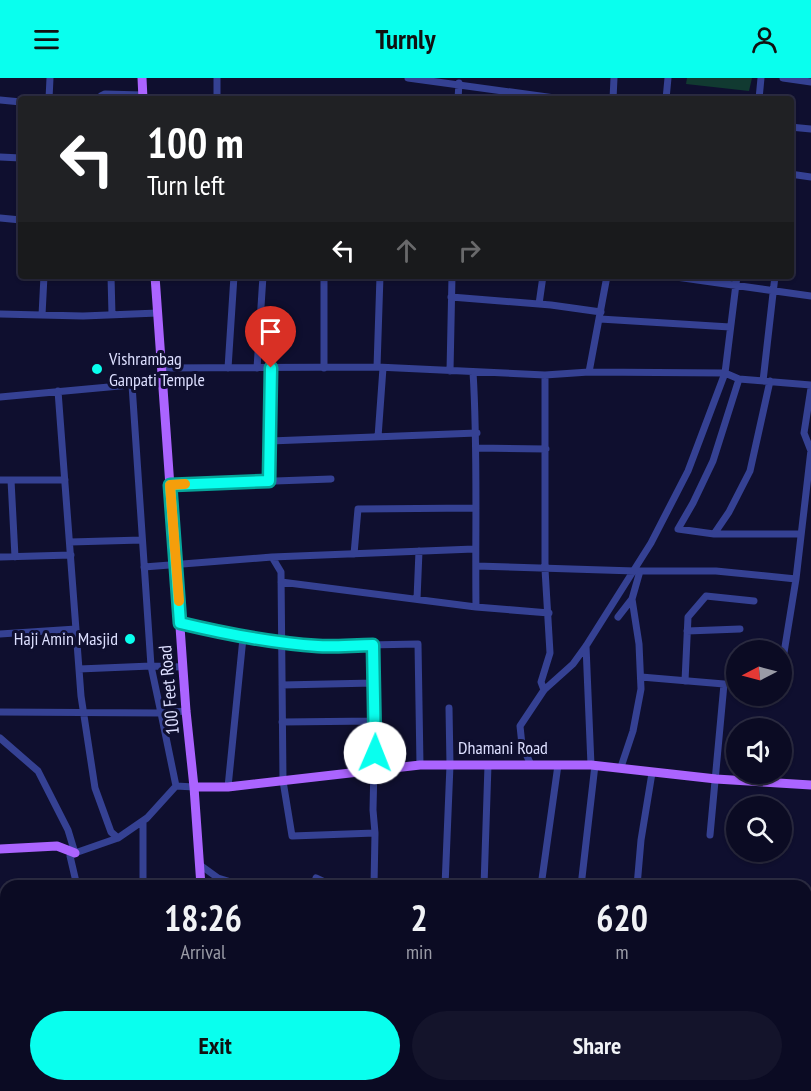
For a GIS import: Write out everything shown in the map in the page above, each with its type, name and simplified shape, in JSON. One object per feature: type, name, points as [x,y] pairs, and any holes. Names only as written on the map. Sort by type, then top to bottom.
[{"type":"main road","points":[[142,78],[143,96]]},
{"type":"main road","name":"100 Feet Road","points":[[155,279],[186,711],[201,880]]},
{"type":"main road","name":"Dhamani Road","points":[[194,787],[228,787],[420,765],[593,765],[716,779],[811,785]]},
{"type":"main road","points":[[0,849],[57,846],[75,853]]},
{"type":"street","points":[[49,96],[50,78]]},
{"type":"street","points":[[217,78],[217,96]]},
{"type":"street","points":[[408,78],[541,96]]},
{"type":"street","points":[[614,78],[614,96]]},
{"type":"street","points":[[666,96],[668,78]]},
{"type":"street","points":[[759,96],[760,78]]},
{"type":"street","points":[[783,78],[811,82]]},
{"type":"street","points":[[458,96],[459,84]]},
{"type":"street","points":[[101,96],[105,94],[130,96]]},
{"type":"street","points":[[0,100],[18,102]]},
{"type":"street","points":[[794,127],[811,129]]},
{"type":"street","points":[[0,157],[18,158]]},
{"type":"street","points":[[794,175],[811,177]]},
{"type":"street","points":[[0,218],[18,220]]},
{"type":"street","points":[[42,315],[44,279]]},
{"type":"street","points":[[111,279],[112,315]]},
{"type":"street","points":[[228,368],[234,279]]},
{"type":"street","points":[[257,368],[263,279]]},
{"type":"street","points":[[324,279],[324,368]]},
{"type":"street","points":[[378,437],[380,279]]},
{"type":"street","points":[[450,370],[452,279]]},
{"type":"street","points":[[539,304],[543,279]]},
{"type":"street","points":[[588,372],[606,279]]},
{"type":"street","points":[[694,279],[811,296]]},
{"type":"street","points":[[531,765],[522,746],[520,726],[544,690],[573,663],[586,646],[636,571],[688,471],[725,372],[736,279]]},
{"type":"street","points":[[714,534],[729,512],[750,471],[766,381],[775,279]]},
{"type":"street","points":[[451,297],[539,304],[600,315],[730,327]]},
{"type":"street","points":[[0,314],[158,313]]},
{"type":"street","points":[[162,368],[380,368],[545,375],[588,372],[725,372],[739,379],[811,386],[804,432],[811,450],[796,579],[786,640]]},
{"type":"street","points":[[269,481],[271,368]]},
{"type":"street","points":[[473,372],[477,433],[474,549],[476,607]]},
{"type":"street","points":[[544,690],[541,682],[550,652],[546,569],[545,375]]},
{"type":"street","points":[[739,379],[712,461],[678,529],[714,534],[801,534]]},
{"type":"street","points":[[0,397],[163,382]]},
{"type":"street","points":[[132,385],[151,666],[176,786]]},
{"type":"street","points":[[58,391],[79,669],[94,788],[111,832],[118,838]]},
{"type":"street","points":[[270,441],[477,433]]},
{"type":"street","points":[[476,448],[546,449]]},
{"type":"street","points":[[170,485],[331,479]]},
{"type":"street","points":[[0,480],[65,480]]},
{"type":"street","points":[[11,480],[15,556]]},
{"type":"street","points":[[354,554],[358,508],[476,508]]},
{"type":"street","points":[[70,542],[142,540]]},
{"type":"street","points":[[144,567],[272,557],[474,549]]},
{"type":"street","points":[[417,599],[419,551]]},
{"type":"street","points":[[0,557],[71,555]]},
{"type":"street","points":[[272,557],[281,572],[283,781],[292,837],[375,833]]},
{"type":"street","points":[[476,566],[716,571],[796,579]]},
{"type":"street","points":[[621,767],[633,731],[641,689],[639,644],[632,599],[636,571]]},
{"type":"street","points":[[281,582],[476,607],[549,613]]},
{"type":"street","points":[[685,681],[688,617],[706,596],[754,601]]},
{"type":"street","points":[[618,617],[632,599]]},
{"type":"street","points":[[180,623],[243,638],[319,646],[418,644],[420,765]]},
{"type":"street","points":[[0,634],[76,628]]},
{"type":"street","points":[[687,631],[740,629]]},
{"type":"street","points":[[228,787],[243,638]]},
{"type":"street","points":[[373,645],[374,880]]},
{"type":"street","points":[[582,880],[593,765],[586,646]]},
{"type":"street","points":[[79,669],[183,667]]},
{"type":"street","points":[[641,677],[724,684],[710,835]]},
{"type":"street","points":[[282,685],[374,683]]},
{"type":"street","points":[[445,880],[450,765],[449,708]]},
{"type":"street","points":[[0,712],[161,713],[186,711]]},
{"type":"street","points":[[282,722],[375,721]]},
{"type":"street","points":[[0,738],[38,771],[68,830],[75,853]]},
{"type":"street","points":[[484,880],[488,765]]},
{"type":"street","points":[[542,880],[558,765]]},
{"type":"street","points":[[638,880],[652,773]]},
{"type":"street","points":[[76,880],[70,856],[118,838],[142,821],[176,786],[194,787]]},
{"type":"street","points":[[142,821],[144,880]]},
{"type":"street","points":[[200,865],[224,880]]},
{"type":"street","points":[[316,878],[320,880]]},
{"type":"green space","points":[[687,78],[752,78],[749,91],[686,84]]},
{"type":"slow traffic","points":[[179,601],[170,485],[185,484]]},
{"type":"place","name":"Vishrambag Ganpati Temple","points":[[97,369]]},
{"type":"place","name":"Haji Amin Masjid","points":[[130,639]]},
{"type":"route","points":[[271,368],[269,481],[170,485],[180,623],[243,638],[319,646],[373,645],[375,753]]}]
